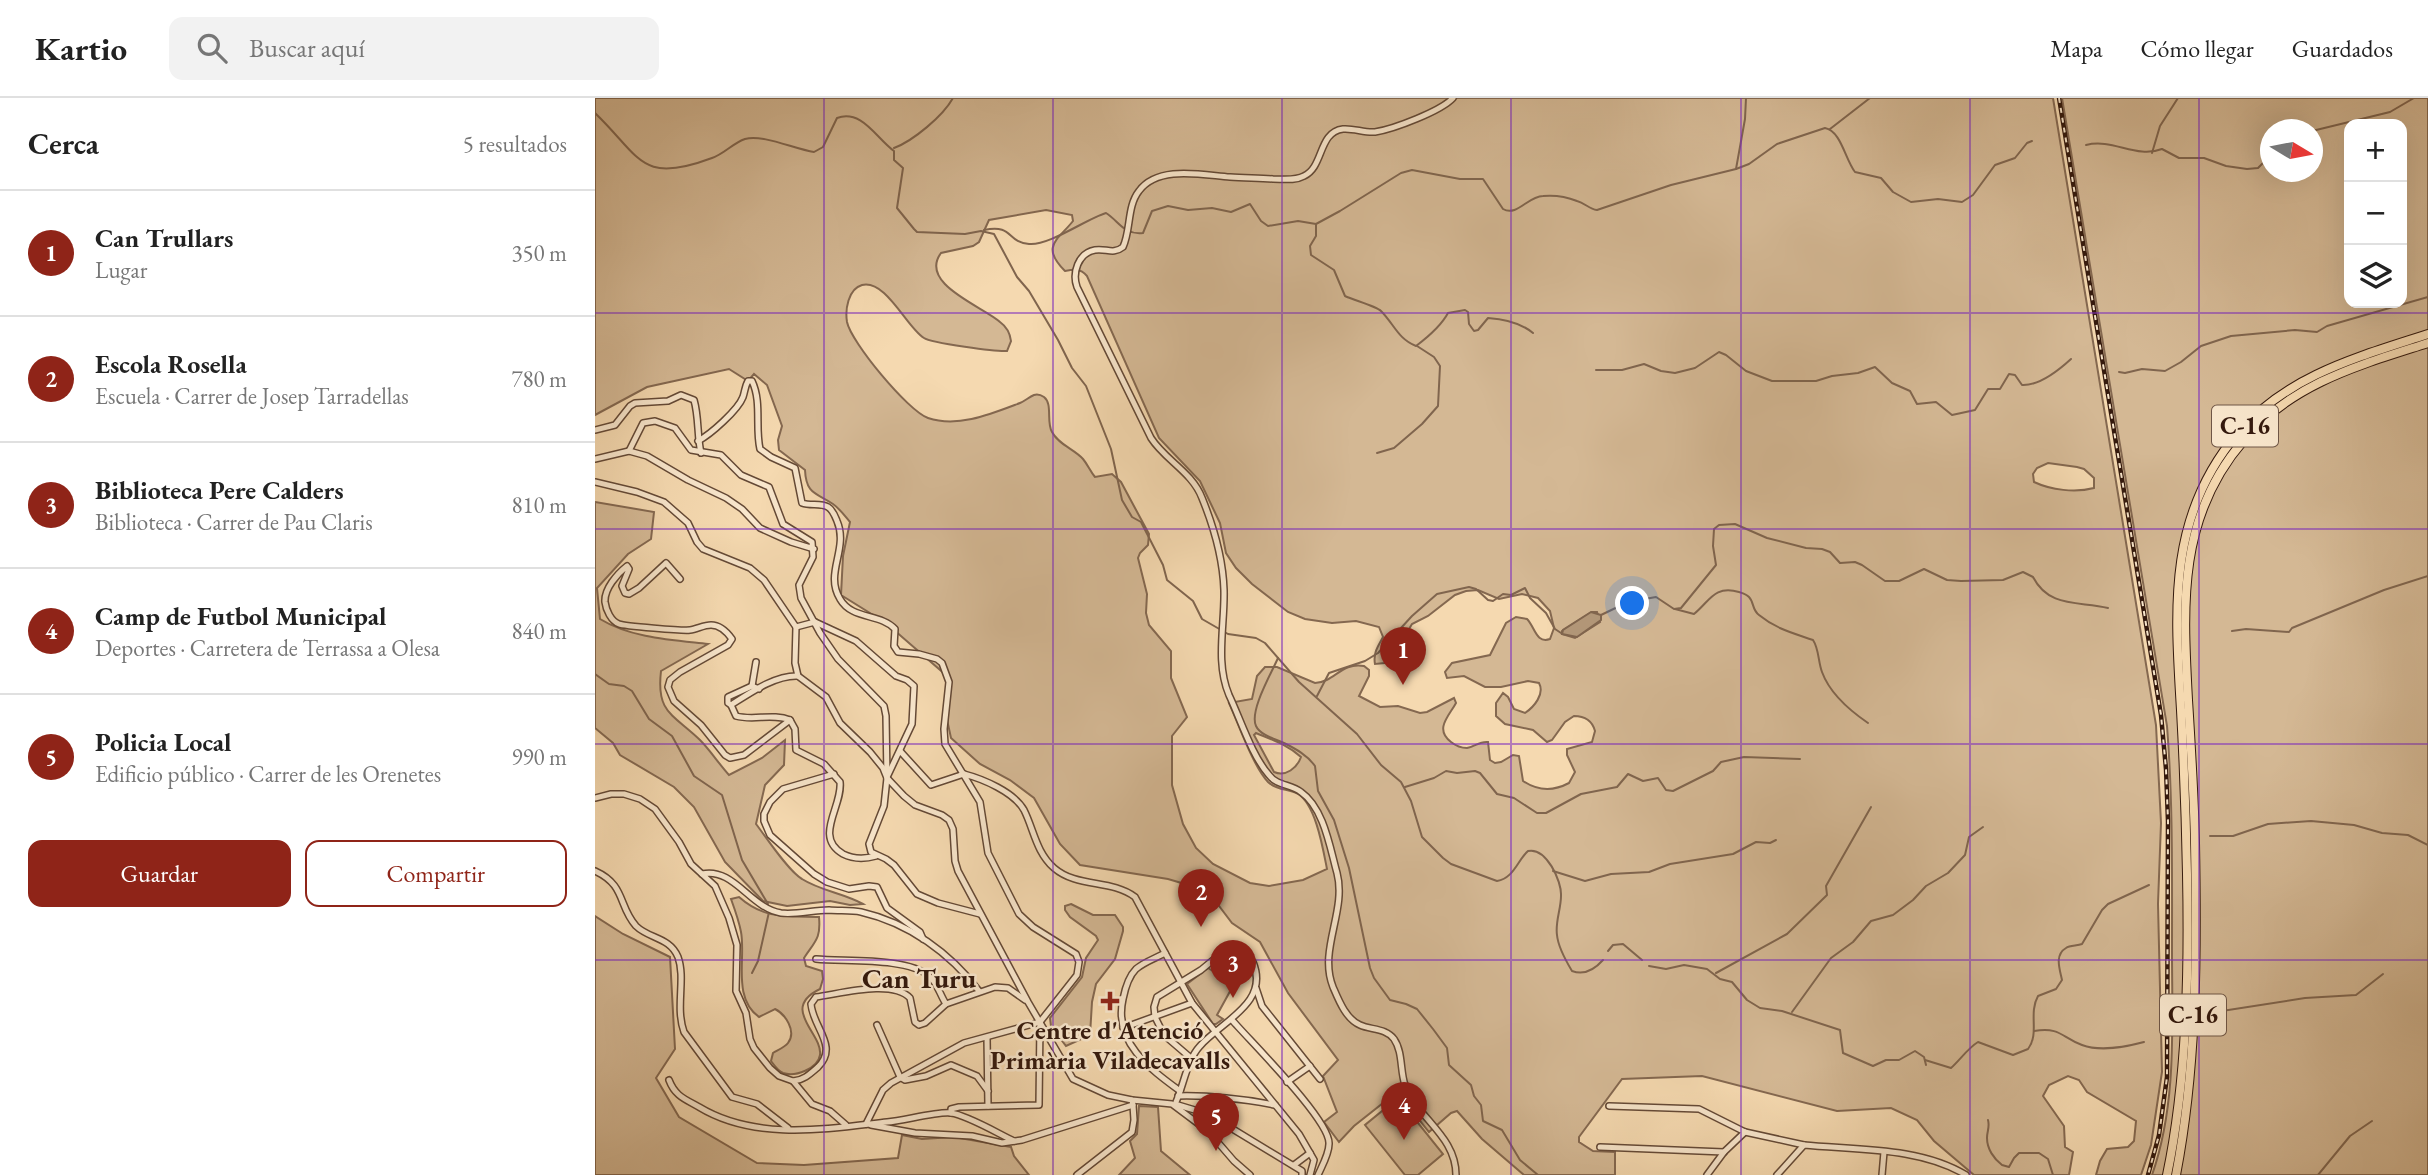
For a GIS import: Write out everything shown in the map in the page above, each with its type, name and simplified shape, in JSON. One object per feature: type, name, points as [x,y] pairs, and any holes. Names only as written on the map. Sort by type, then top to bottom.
[{"type":"highway","name":"C-16","points":[[2167,1175],[2176,1124],[2184,1033],[2191,854],[2177,647],[2177,589],[2184,540],[2200,494],[2217,462],[2256,415],[2284,393],[2336,365],[2428,334]]},
{"type":"highway","name":"C-16","points":[[2176,1175],[2184,1126],[2195,963],[2184,612],[2191,548],[2205,502],[2222,470],[2242,441],[2267,416],[2319,381],[2428,343]]},
{"type":"street","points":[[1453,98],[1437,110],[1377,132],[1345,129],[1336,131],[1326,141],[1313,169],[1300,178],[1242,178],[1195,173],[1154,179],[1136,195],[1123,247],[1115,252],[1094,250],[1087,253],[1077,265],[1075,282],[1151,438],[1191,479],[1202,498],[1222,570],[1222,669],[1225,684],[1262,766],[1277,782],[1303,793],[1321,822],[1340,891],[1329,966],[1332,984],[1348,1015],[1356,1023],[1385,1032],[1394,1039],[1405,1084],[1418,1107],[1449,1145],[1455,1161],[1456,1175]]},
{"type":"street","points":[[698,441],[714,430],[742,399],[745,384],[753,381],[757,391],[756,429],[760,449],[795,468],[802,503],[828,507],[838,523],[842,536],[834,581],[839,598],[857,613],[887,621],[892,625],[895,629],[894,646],[898,652],[919,654],[942,663],[949,682],[945,744],[980,802],[988,853],[1019,914],[1033,927],[1073,951],[1079,962],[1077,975],[1040,1022],[964,1043],[901,1077],[883,1090],[866,1124]]},
{"type":"street","points":[[595,429],[615,425],[635,403],[668,401],[681,396],[694,400],[701,453]]},
{"type":"street","points":[[629,452],[640,426],[647,421],[675,428],[691,450],[721,455],[741,475],[769,487],[783,524],[812,542],[813,557],[798,591],[820,634],[838,659],[884,706],[887,726],[887,778],[881,818],[869,844],[871,852],[894,865],[917,894],[981,914]]},
{"type":"street","points":[[595,459],[629,452],[656,460],[688,480],[726,498],[742,509],[760,528],[814,549]]},
{"type":"street","points":[[595,482],[664,502],[688,523],[703,549],[750,568],[764,580],[796,627],[795,663],[798,676]]},
{"type":"street","points":[[680,579],[666,563],[639,589],[629,594],[625,593],[622,586],[629,569],[627,566],[609,587],[604,598],[611,617],[619,624],[690,630],[709,625],[727,632],[732,639],[728,645],[670,680],[668,687],[674,701],[688,712],[730,758],[744,755],[790,720]]},
{"type":"street","points":[[796,627],[815,622],[856,641],[896,676],[913,684],[913,719],[887,778]]},
{"type":"street","points":[[755,688],[756,662]]},
{"type":"street","points":[[790,720],[771,717],[743,718],[736,716],[731,705],[755,688],[788,675],[798,676],[826,696],[836,718],[877,760],[887,778],[915,805],[949,820],[953,830],[956,865],[1027,1002],[1073,1079],[1132,1103]]},
{"type":"street","points":[[790,720],[795,729],[796,750],[824,764],[840,782],[829,831],[832,844],[846,855],[867,859],[876,856]]},
{"type":"street","points":[[900,751],[931,785],[964,775],[992,784],[1019,803],[1041,854],[1062,874],[1075,881],[1122,890],[1135,897],[1192,1003],[1299,1134],[1314,1165],[1310,1175]]},
{"type":"street","points":[[834,774],[783,789],[777,794],[764,814],[770,835],[827,882],[849,889],[877,887],[884,905],[920,932],[923,939]]},
{"type":"street","points":[[595,798],[624,794],[640,799],[655,809],[691,864],[713,885],[729,918],[737,945],[736,991],[746,1013],[754,1048],[779,1076],[793,1081],[812,1104],[830,1111],[846,1125]]},
{"type":"street","points":[[595,871],[614,884],[635,925],[668,942],[679,959],[680,1021],[684,1032],[732,1097],[757,1104],[788,1128]]},
{"type":"street","points":[[713,885],[717,873]]},
{"type":"street","points":[[702,874],[717,873],[729,878],[755,901],[780,913],[817,910],[860,912],[895,923],[948,956],[979,991]]},
{"type":"street","points":[[1165,953],[1135,970],[1126,985],[1121,1006],[1123,1028],[1135,1053],[1177,1101],[1250,1175]]},
{"type":"street","points":[[1192,1059],[1164,1035],[1155,1017],[1157,998],[1218,956],[1236,955],[1253,961],[1257,972],[1256,988],[1262,1006],[1320,1079]]},
{"type":"street","points":[[816,959],[868,961],[911,968],[929,976],[946,1004]]},
{"type":"street","points":[[793,1081],[808,1076],[825,1059],[828,1047],[812,1016],[811,1004],[816,997],[865,989],[898,990],[910,998],[915,1022],[919,1025],[925,1023],[946,1004],[979,991],[1004,987],[1011,989],[1027,1002]]},
{"type":"street","points":[[1177,1101],[1198,1048],[1232,1020],[1256,988]]},
{"type":"street","points":[[1123,1028],[1192,1003]]},
{"type":"street","points":[[1232,1020],[1306,1102],[1327,1132],[1329,1144],[1318,1175]]},
{"type":"street","points":[[951,1113],[954,1107],[1039,1105],[1040,1022]]},
{"type":"street","points":[[877,1024],[901,1077],[905,1080],[926,1076],[951,1065],[977,1076],[988,1091]]},
{"type":"street","points":[[987,1038],[988,1105]]},
{"type":"street","points":[[1287,1082],[1310,1066]]},
{"type":"street","points":[[669,1080],[672,1089],[680,1098],[724,1120],[764,1129],[805,1130],[951,1113],[1014,1141]]},
{"type":"street","points":[[866,1124],[915,1133],[972,1136],[1002,1143],[1051,1132],[1132,1103],[1177,1101],[1206,1095],[1275,1105]]},
{"type":"street","points":[[1177,1101],[1208,1114],[1294,1165],[1302,1171],[1302,1175]]},
{"type":"street","points":[[1077,1175],[1132,1132],[1132,1103]]},
{"type":"street","points":[[1609,1107],[1699,1109],[1745,1132],[1804,1145],[1929,1159],[1966,1175]]},
{"type":"street","points":[[1707,1175],[1724,1152],[1745,1132]]},
{"type":"street","points":[[1777,1175],[1804,1145]]},
{"type":"street","points":[[1600,1147],[1724,1152]]},
{"type":"street","points":[[1882,1175],[1884,1152]]},
{"type":"street","points":[[1294,1165],[1310,1153]]},
{"type":"shaded area","points":[[595,98],[2053,98],[2156,725],[2161,823],[2158,904],[2162,1072],[2151,1145],[2141,1175],[2096,1175],[2107,1149],[2128,1147],[2134,1141],[2136,1121],[2087,1092],[2079,1080],[2068,1076],[2049,1085],[2043,1096],[2064,1126],[2065,1147],[2073,1152],[2069,1175],[1974,1175],[1934,1141],[1917,1120],[1891,1108],[1837,1111],[1702,1076],[1622,1079],[1579,1137],[1579,1142],[1593,1151],[1615,1152],[1615,1175],[1524,1175],[1482,1139],[1457,1111],[1429,1132],[1397,1092],[1354,1126],[1339,1142],[1324,1122],[1337,1112],[1323,1076],[1338,1060],[1288,993],[1260,942],[1232,923],[1216,902],[1195,887],[1168,879],[1080,865],[1060,844],[1034,798],[1010,780],[980,764],[951,738],[946,715],[947,676],[886,623],[841,595],[843,556],[850,522],[836,506],[813,492],[807,484],[805,470],[779,450],[778,440],[782,426],[767,385],[754,374],[748,381],[729,369],[647,387],[595,415]],"holes":[[[1046,210],[1072,215],[1073,221],[1054,244],[1054,255],[1065,271],[1077,270],[1087,276],[1159,438],[1200,481],[1220,523],[1226,553],[1252,584],[1288,612],[1305,619],[1332,623],[1356,621],[1379,627],[1383,637],[1375,653],[1375,664],[1390,661],[1412,624],[1428,616],[1455,595],[1478,590],[1499,599],[1522,594],[1538,598],[1550,611],[1554,628],[1550,639],[1542,639],[1527,619],[1516,617],[1506,623],[1490,655],[1452,663],[1445,672],[1447,678],[1464,676],[1485,687],[1501,687],[1528,681],[1539,683],[1540,696],[1525,713],[1514,709],[1503,693],[1496,703],[1496,716],[1505,724],[1533,730],[1547,742],[1574,716],[1590,721],[1595,731],[1592,742],[1567,749],[1575,772],[1569,783],[1552,789],[1534,787],[1523,781],[1519,756],[1513,755],[1495,763],[1490,760],[1488,742],[1467,748],[1453,743],[1446,737],[1443,727],[1456,703],[1454,698],[1420,713],[1398,706],[1380,707],[1359,696],[1369,676],[1369,670],[1364,666],[1349,667],[1315,683],[1277,667],[1265,667],[1257,676],[1252,699],[1229,703],[1262,775],[1275,787],[1298,794],[1310,808],[1318,828],[1327,869],[1303,880],[1269,886],[1250,883],[1213,864],[1196,848],[1183,824],[1172,785],[1172,736],[1187,717],[1171,678],[1171,651],[1149,625],[1146,613],[1147,594],[1138,558],[1148,545],[1149,534],[1121,482],[1112,474],[1095,477],[1083,459],[1055,436],[1050,428],[1047,400],[1040,395],[963,421],[939,421],[919,413],[881,375],[847,322],[847,306],[853,291],[862,285],[871,285],[888,296],[924,338],[965,347],[1007,351],[1011,341],[1006,328],[945,285],[938,275],[936,264],[941,253],[973,246],[979,242],[989,220]],[[2048,463],[2084,469],[2094,478],[2094,488],[2071,490],[2041,485],[2034,482],[2033,474],[2037,468]],[[1592,612],[1597,612],[1600,622],[1575,638],[1562,634],[1562,631]],[[1256,733],[1286,746],[1301,757],[1299,761],[1287,772],[1274,772],[1254,735]]]},
{"type":"shaded area","points":[[2062,98],[2428,98],[2428,1175],[2152,1175],[2166,1121],[2171,1065],[2170,783],[2167,726]]},
{"type":"shaded area","points":[[595,502],[654,512],[651,539],[628,554],[597,588],[600,619],[638,634],[708,644],[661,671],[661,696],[664,704],[674,718],[704,744],[729,775],[762,758],[785,740],[784,765],[765,785],[756,824],[784,862],[802,879],[863,904],[850,905],[830,901],[787,906],[763,901],[725,862],[694,807],[674,787],[620,755],[613,743],[595,728]]},
{"type":"shaded area","points":[[1591,612],[1601,615],[1601,620],[1577,637],[1562,634],[1563,630]]},
{"type":"shaded area","points":[[739,897],[758,910],[768,913],[819,917],[818,935],[804,958],[806,966],[822,971],[823,979],[820,989],[808,997],[803,1005],[803,1013],[820,1055],[815,1064],[805,1071],[788,1074],[776,1068],[771,1061],[773,1053],[788,1043],[791,1033],[789,1023],[775,1009],[759,1017],[745,999],[741,932],[731,899]]},
{"type":"shaded area","points":[[1071,904],[1093,915],[1115,915],[1123,931],[1115,959],[1096,984],[1090,1035],[1066,1046],[1051,1026],[1050,1018],[1082,977],[1086,958],[1098,940],[1070,917],[1065,906]]},
{"type":"shaded area","points":[[595,916],[623,934],[670,957],[675,1049],[656,1078],[679,1117],[757,1163],[804,1165],[898,1158],[902,1135],[922,1139],[954,1137],[1011,1147],[1014,1156],[1029,1175],[595,1175]]},
{"type":"shaded area","points":[[1208,968],[1234,984],[1217,1015],[1223,1019],[1216,1024],[1213,1024],[1187,984]]},
{"type":"shaded area","points":[[1398,1098],[1443,1154],[1418,1175],[1405,1175],[1365,1125]]},
{"type":"shaded area","points":[[1139,1106],[1158,1107],[1161,1151],[1190,1175],[1119,1175],[1135,1158],[1130,1141],[1137,1134]]},
{"type":"waterway","points":[[894,148],[927,127],[953,98]]},
{"type":"waterway","points":[[1736,169],[1746,98]]},
{"type":"waterway","points":[[1830,129],[1870,98]]},
{"type":"waterway","points":[[2152,153],[2160,126],[2178,98]]},
{"type":"waterway","points":[[2323,128],[2390,112],[2414,98]]},
{"type":"waterway","points":[[595,113],[633,154],[655,167],[670,169],[712,158],[741,141],[752,138],[814,152],[823,147],[837,118],[846,116],[868,126],[894,151],[894,160],[903,168],[897,208],[917,232],[965,234],[981,231],[994,234],[1072,368],[1086,386],[1111,449],[1122,500],[1132,517],[1141,522],[1163,565],[1167,580],[1193,601],[1202,619],[1228,634],[1256,638],[1265,643],[1299,682],[1357,734],[1381,765],[1401,782],[1411,801],[1422,837],[1451,864],[1497,881],[1511,873],[1528,851],[1541,854],[1552,866],[1559,882],[1561,896],[1557,935],[1572,971],[1585,972],[1603,960]]},
{"type":"waterway","points":[[1316,224],[1401,173],[1412,170],[1460,179],[1483,179],[1503,209],[1508,211],[1532,199],[1547,196],[1569,198],[1597,210],[1671,185],[1736,169],[1749,164],[1777,144],[1825,128],[1835,134],[1855,172],[1881,178],[1893,192],[1911,202],[1938,199],[1962,202],[1973,195],[1995,165],[2015,158],[2027,143],[2032,141]]},
{"type":"waterway","points":[[2086,145],[2106,144],[2143,152],[2162,149],[2179,158],[2204,158],[2226,166],[2247,169],[2260,166]]},
{"type":"waterway","points":[[984,230],[1000,229],[1022,243],[1037,243],[1057,237],[1106,213],[1126,230],[1143,233],[1152,211],[1168,206],[1188,210],[1212,208],[1231,212],[1250,204],[1261,221],[1268,226],[1298,221],[1316,224],[1316,236],[1310,246],[1311,255],[1334,270],[1345,296],[1378,309],[1400,335],[1416,346],[1434,331],[1448,313],[1465,310],[1474,331],[1488,318],[1512,322],[1533,333]]},
{"type":"waterway","points":[[2119,372],[2142,369],[2165,371],[2201,346],[2231,336],[2295,330],[2317,332],[2327,326],[2428,297]]},
{"type":"waterway","points":[[1377,453],[1394,448],[1438,406],[1440,366],[1434,357],[1417,346]]},
{"type":"waterway","points":[[1596,370],[1622,370],[1644,364],[1675,373],[1695,368],[1719,352],[1746,371],[1772,381],[1816,381],[1875,367],[1892,383],[1910,391],[1917,404],[1936,402],[1952,415],[1975,410],[1988,389],[2000,389],[2009,374],[2015,375],[2022,385],[2029,385],[2049,376],[2071,359]]},
{"type":"waterway","points":[[1601,615],[1628,602],[1656,597],[1674,609],[1681,608],[1716,565],[1714,529],[1719,525],[1735,524],[1767,538],[1830,552],[1840,563],[1855,562],[1885,581],[1899,581],[1924,569],[1947,580],[1961,581],[2003,580],[2023,572],[2033,577],[2047,594],[2056,599],[2108,608]]},
{"type":"waterway","points":[[2232,631],[2246,629],[2289,632],[2292,628],[2384,590],[2428,576]]},
{"type":"waterway","points":[[1317,696],[1329,673],[1365,661],[1378,653],[1412,616],[1437,594],[1469,587],[1493,601],[1503,594],[1511,595],[1525,588],[1530,598],[1561,633]]},
{"type":"waterway","points":[[1675,609],[1694,614],[1718,592],[1731,590],[1747,595],[1757,613],[1765,620],[1813,640],[1822,672],[1830,687],[1847,707],[1868,723]]},
{"type":"waterway","points":[[1278,658],[1258,702],[1256,726],[1264,734],[1301,753],[1315,766],[1318,791],[1334,820],[1349,868],[1374,978],[1390,1000],[1417,1009],[1447,1048],[1449,1065],[1471,1085],[1474,1096],[1481,1105],[1483,1121],[1502,1130],[1520,1160],[1538,1175]]},
{"type":"waterway","points":[[595,674],[609,684],[624,686],[632,691],[649,719],[672,736],[694,776],[722,795],[742,860],[768,904]]},
{"type":"waterway","points":[[1405,787],[1434,778],[1446,771],[1475,771],[1480,773],[1497,794],[1514,798],[1537,813],[1546,813],[1581,794],[1617,787],[1628,774],[1643,781],[1658,778],[1666,790],[1673,791],[1713,771],[1721,762],[1744,757],[1800,759]]},
{"type":"waterway","points":[[1716,973],[1787,934],[1827,895],[1826,886],[1871,807]]},
{"type":"waterway","points":[[2210,836],[2233,836],[2268,824],[2311,821],[2354,825],[2382,833],[2408,835],[2428,845]]},
{"type":"waterway","points":[[1792,1012],[1831,958],[1853,942],[1871,921],[1893,915],[1926,886],[1948,873],[1965,855],[1969,837],[1983,827]]},
{"type":"waterway","points":[[1553,871],[1585,881],[1611,874],[1649,872],[1670,864],[1733,854],[1756,842],[1770,843],[1776,840]]},
{"type":"waterway","points":[[1925,1060],[1951,1068],[1978,1042],[2013,1055],[2028,1049],[2033,1037],[2034,1010],[2038,996],[2056,989],[2062,980],[2059,963],[2062,951],[2069,946],[2082,944],[2108,904],[2149,885]]},
{"type":"waterway","points":[[752,973],[758,961],[769,912]]},
{"type":"waterway","points":[[1608,951],[1613,945],[1623,944],[1642,960]]},
{"type":"waterway","points":[[1649,966],[1666,969],[1684,965],[1707,969],[1720,979],[1732,982],[1747,1000],[1760,1008],[1782,1011],[1840,1030],[1843,1053],[1873,1066],[1886,1060],[1899,1060],[1915,1051],[1924,1057],[1926,1065]]},
{"type":"waterway","points":[[2209,1013],[2305,998],[2356,995],[2383,974]]},
{"type":"waterway","points":[[2034,1031],[2050,1030],[2082,1045],[2097,1048],[2144,1042]]},
{"type":"waterway","points":[[1988,1120],[1988,1146],[1999,1163],[2009,1167],[2019,1153],[2039,1153],[2048,1159],[2053,1175]]},
{"type":"waterway","points":[[2318,1175],[2350,1136],[2372,1121]]},
{"type":"railway","points":[[2059,98],[2161,715],[2166,769],[2167,1077],[2159,1135],[2148,1175]]},
{"type":"place","name":"Can Trullars","points":[[1403,685]]},
{"type":"place","name":"Escola Rosella","points":[[1201,927]]},
{"type":"place","name":"Biblioteca Pere Calders","points":[[1233,998]]},
{"type":"place","name":"Centre d'Atenció Primària Viladecavalls","points":[[1110,1001]]},
{"type":"place","name":"Camp de Futbol Municipal","points":[[1404,1140]]},
{"type":"place","name":"Policia Local","points":[[1216,1151]]},
{"type":"district","name":"Can Turu","points":[[919,978]]}]
